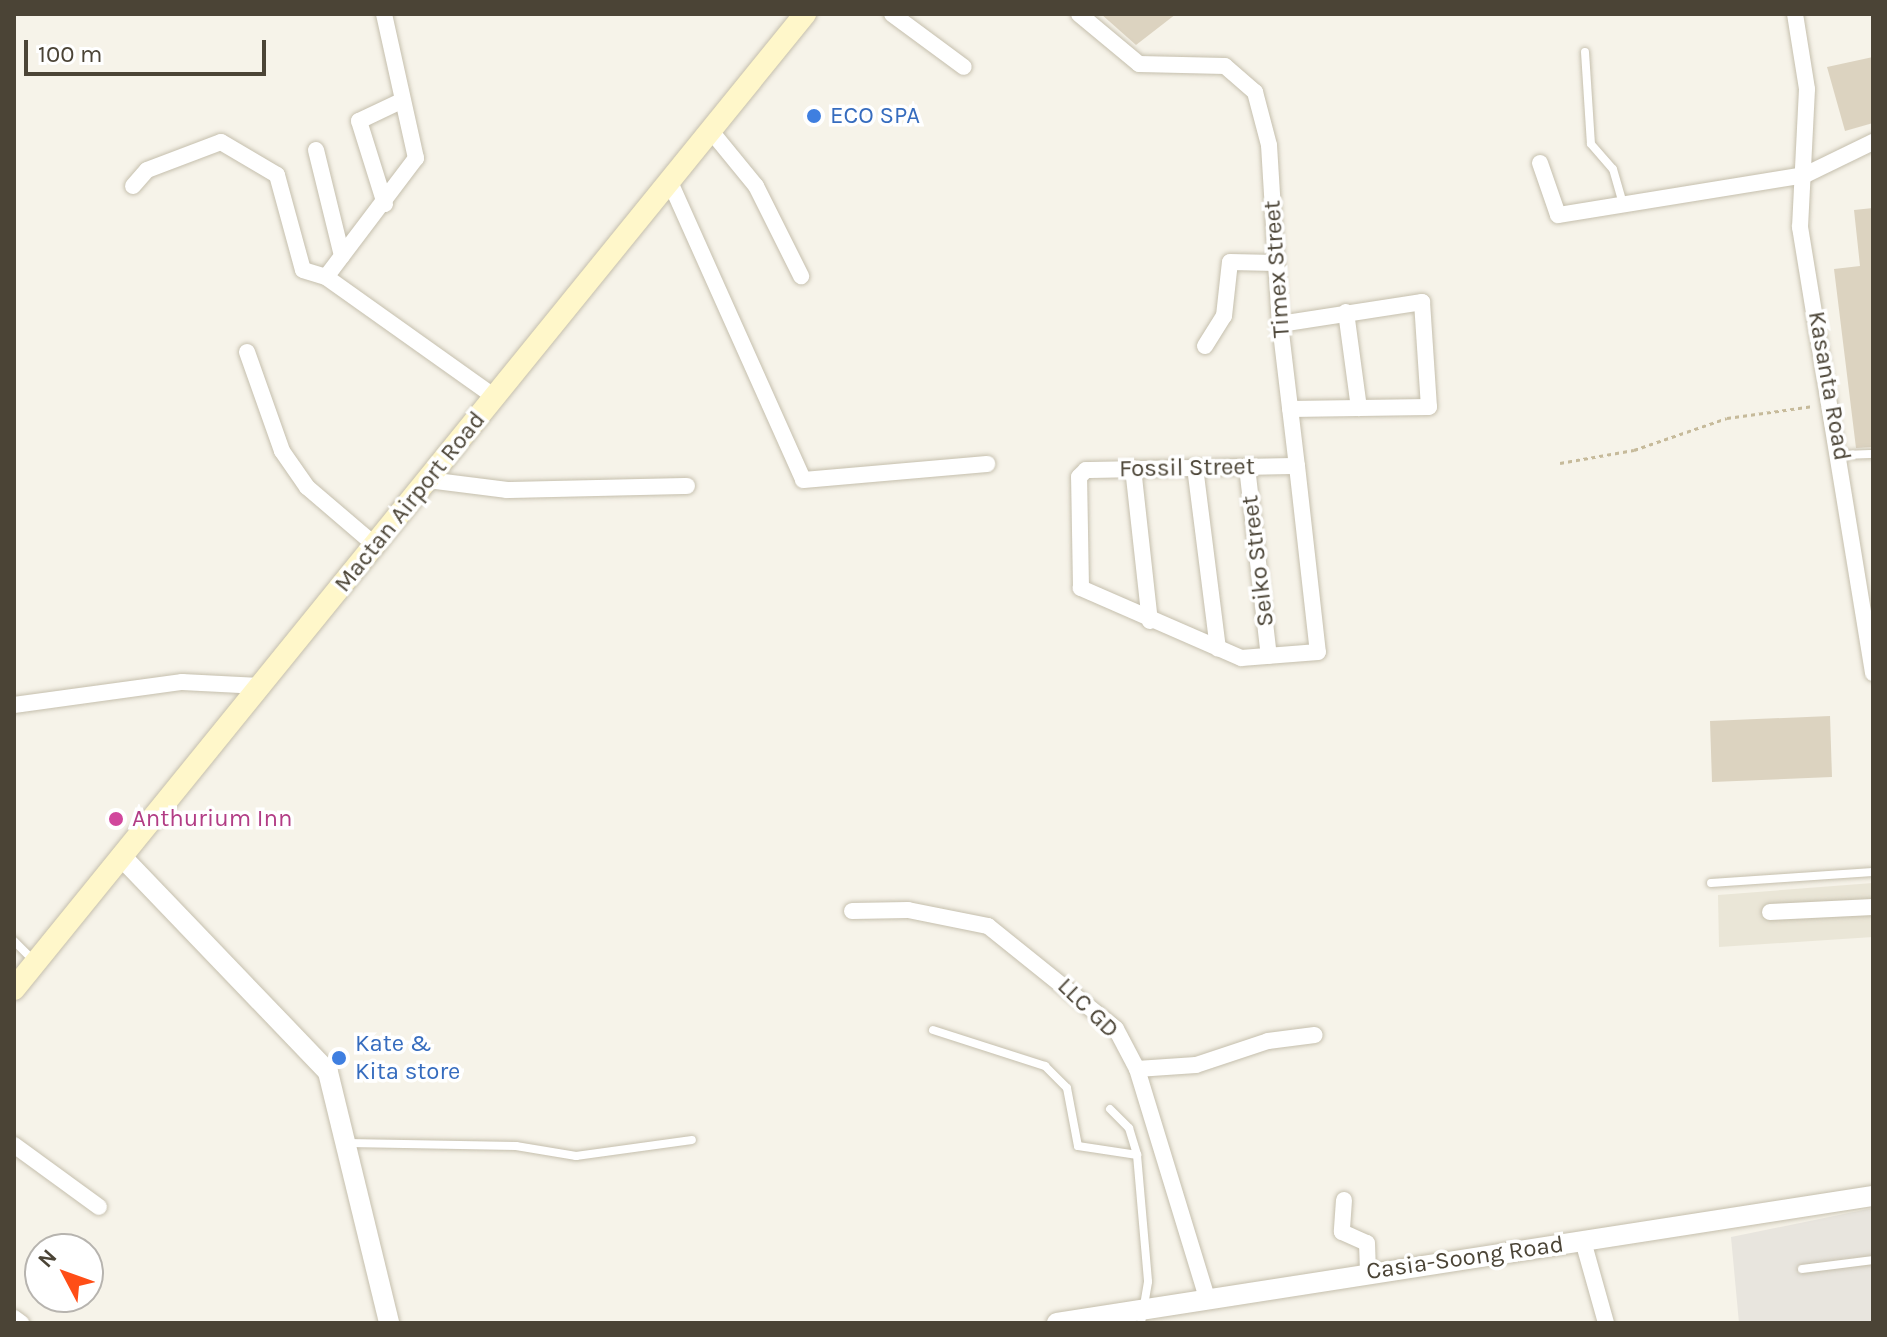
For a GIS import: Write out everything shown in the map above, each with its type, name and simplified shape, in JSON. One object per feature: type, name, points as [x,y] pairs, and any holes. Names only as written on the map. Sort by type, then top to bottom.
[{"type":"main road","name":"Mactan Airport Road","points":[[14,989],[805,14]]},
{"type":"street","points":[[326,277],[385,204],[416,158],[399,102],[384,14]]},
{"type":"street","points":[[892,14],[964,67]]},
{"type":"street","name":"Timex Street","points":[[1079,14],[1139,64],[1238,70],[1265,120],[1280,324],[1318,652],[1269,656]]},
{"type":"street","name":"Kasanta Road","points":[[1795,14],[1805,49],[1805,175],[1800,227],[1833,405],[1873,673]]},
{"type":"street","points":[[385,204],[359,121],[399,102]]},
{"type":"street","points":[[711,131],[756,186],[801,276]]},
{"type":"street","points":[[133,186],[147,170],[221,142],[277,175],[303,270],[326,277],[496,398]]},
{"type":"street","points":[[1540,163],[1549,207],[1558,215],[1622,201],[1805,175],[1873,142]]},
{"type":"street","points":[[316,150],[342,256]]},
{"type":"street","points":[[670,182],[803,480],[987,464]]},
{"type":"street","points":[[1205,346],[1224,316],[1230,262],[1276,263]]},
{"type":"street","points":[[1280,324],[1422,302],[1429,407],[1290,409]]},
{"type":"street","points":[[1346,312],[1359,408]]},
{"type":"street","points":[[247,352],[282,451],[307,487],[375,545]]},
{"type":"street","name":"Fossil Street","points":[[1150,621],[1081,588],[1079,477],[1133,468],[1297,466]]},
{"type":"street","points":[[1195,467],[1218,649]]},
{"type":"street","name":"Seiko Street","points":[[1247,467],[1269,656]]},
{"type":"street","points":[[1133,468],[1150,621],[1241,658],[1269,656]]},
{"type":"street","points":[[428,480],[507,490],[687,486]]},
{"type":"street","points":[[14,705],[182,682],[260,686]]},
{"type":"street","points":[[121,856],[328,1072],[389,1323]]},
{"type":"street","points":[[1770,912],[1873,907]]},
{"type":"street","name":"LLC GD","points":[[852,911],[908,910],[988,926],[1116,1029],[1137,1069],[1206,1295]]},
{"type":"street","points":[[1137,1069],[1196,1065],[1268,1041],[1315,1035]]},
{"type":"street","points":[[14,1145],[99,1207]]},
{"type":"street","name":"Casia-Soong Road","points":[[1057,1323],[1143,1315],[1206,1295],[1873,1196]]},
{"type":"street","points":[[1344,1200],[1342,1232],[1367,1243],[1368,1272]]},
{"type":"street","points":[[1583,1241],[1606,1323]]},
{"type":"street","points":[[14,1318],[21,1323]]},
{"type":"lane","points":[[1585,52],[1591,144],[1613,169],[1622,201]]},
{"type":"lane","points":[[1841,455],[1873,454]]},
{"type":"lane","points":[[1711,883],[1873,872]]},
{"type":"lane","points":[[14,941],[35,963]]},
{"type":"lane","points":[[933,1030],[1045,1066],[1067,1088],[1078,1146],[1137,1155]]},
{"type":"lane","points":[[1110,1109],[1129,1128],[1137,1155],[1143,1315]]},
{"type":"lane","points":[[346,1143],[516,1146],[576,1156],[692,1140]]},
{"type":"lane","points":[[1802,1269],[1873,1260]]},
{"type":"path","points":[[1560,463],[1634,450],[1739,415],[1833,405]]},
{"type":"shaded area","points":[[1873,883],[1873,937],[1719,947],[1718,895]]},
{"type":"shaded area","points":[[1873,1208],[1873,1323],[1739,1323],[1731,1237]]},
{"type":"building","points":[[1101,14],[1176,14],[1136,45]]},
{"type":"building","points":[[1873,57],[1873,123],[1845,131],[1827,67]]},
{"type":"building","points":[[1873,208],[1873,447],[1856,448],[1834,269],[1860,266],[1854,210]]},
{"type":"building","points":[[1830,716],[1832,777],[1712,782],[1710,721]]},
{"type":"place","name":"ECO SPA","points":[[814,116]]},
{"type":"place","name":"Anthurium Inn","points":[[116,819]]},
{"type":"place","name":"Kate & Kita store","points":[[339,1058]]}]
